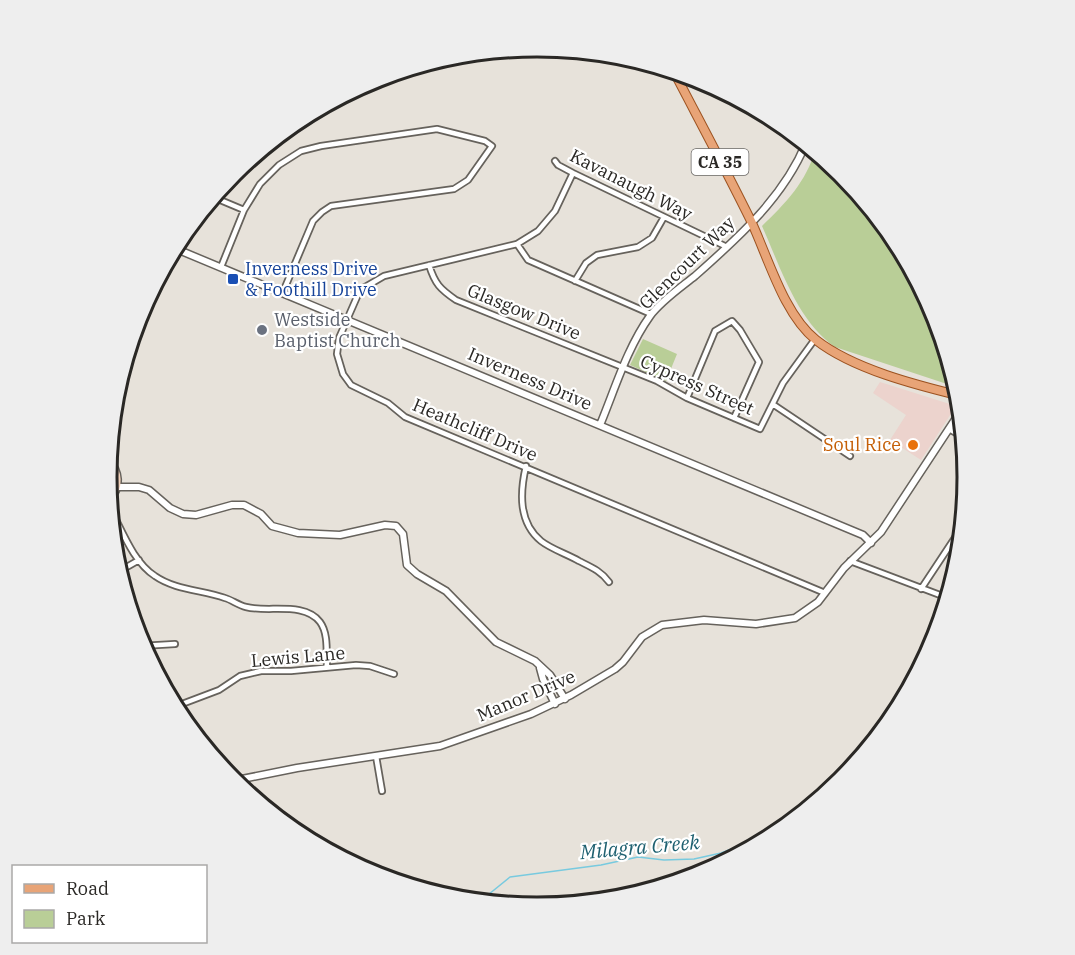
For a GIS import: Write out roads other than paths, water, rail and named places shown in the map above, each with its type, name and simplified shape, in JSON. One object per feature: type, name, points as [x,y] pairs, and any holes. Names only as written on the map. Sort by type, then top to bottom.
[{"type":"main road","name":"CA 35","points":[[679,81],[751,222],[793,312],[815,339],[859,364],[950,393]]},
{"type":"street","points":[[221,267],[244,210],[260,184],[279,165],[301,151],[437,129],[485,141],[492,146],[468,180],[454,189],[331,206],[322,212],[313,221],[283,292]]},
{"type":"street","name":"Glencourt Way","points":[[600,425],[637,338],[651,314],[727,247],[751,222],[787,181],[802,151]]},
{"type":"street","name":"Kavanaugh Way","points":[[555,161],[573,173],[727,247]]},
{"type":"street","name":"Heathcliff Drive","points":[[573,173],[555,211],[538,231],[517,244],[384,276],[360,290],[339,338],[337,354],[343,374],[351,385],[388,403],[405,417],[825,593]]},
{"type":"street","points":[[221,200],[244,210]]},
{"type":"street","points":[[575,281],[586,263],[597,255],[638,247],[652,238],[664,217]]},
{"type":"street","points":[[517,244],[528,260],[651,314]]},
{"type":"street","name":"Inverness Drive","points":[[183,252],[863,535],[871,543]]},
{"type":"street","name":"Glasgow Drive","points":[[429,265],[434,281],[456,300],[624,367]]},
{"type":"street","points":[[687,398],[715,331],[732,321],[759,362],[734,418]]},
{"type":"street","name":"Cypress Street","points":[[624,367],[657,381],[687,398],[760,429],[783,383],[815,339]]},
{"type":"street","points":[[774,405],[850,456]]},
{"type":"street","name":"Manor Drive","points":[[244,779],[297,768],[441,746],[565,699],[624,662],[642,637],[655,628],[671,623],[694,620],[745,624],[795,618],[811,609],[850,561],[881,532],[954,422]]},
{"type":"street","points":[[949,429],[955,433]]},
{"type":"street","points":[[526,466],[522,486],[522,503],[532,531],[541,541],[602,573],[609,582]]},
{"type":"street","points":[[117,487],[139,487],[149,490],[170,508],[196,515],[244,504],[261,514],[272,526],[298,533],[340,536],[385,525],[396,526],[403,534],[407,565],[417,574],[446,591],[502,647],[530,657],[550,675],[565,699]]},
{"type":"street","points":[[120,527],[139,560],[155,576],[182,588],[225,598],[246,607],[297,611],[310,615],[320,622],[325,634],[327,667]]},
{"type":"street","points":[[921,589],[953,541]]},
{"type":"street","points":[[127,567],[139,560]]},
{"type":"street","points":[[850,561],[941,595]]},
{"type":"street","points":[[152,645],[175,644]]},
{"type":"street","name":"Lewis Lane","points":[[183,704],[219,690],[240,676],[261,671],[291,672],[327,667],[370,666],[394,674]]},
{"type":"street","points":[[540,668],[555,704]]},
{"type":"street","points":[[376,756],[382,791]]},
{"type":"waterway","name":"Milagra Creek","points":[[488,895],[510,877],[601,865],[638,857],[664,860],[694,859],[721,853],[743,845]]},
{"type":"place","name":"Inverness Drive & Foothill Drive","points":[[233,279]]},
{"type":"place","name":"Westside Baptist Church","points":[[262,330]]},
{"type":"place","name":"Soul Rice","points":[[913,445]]}]
